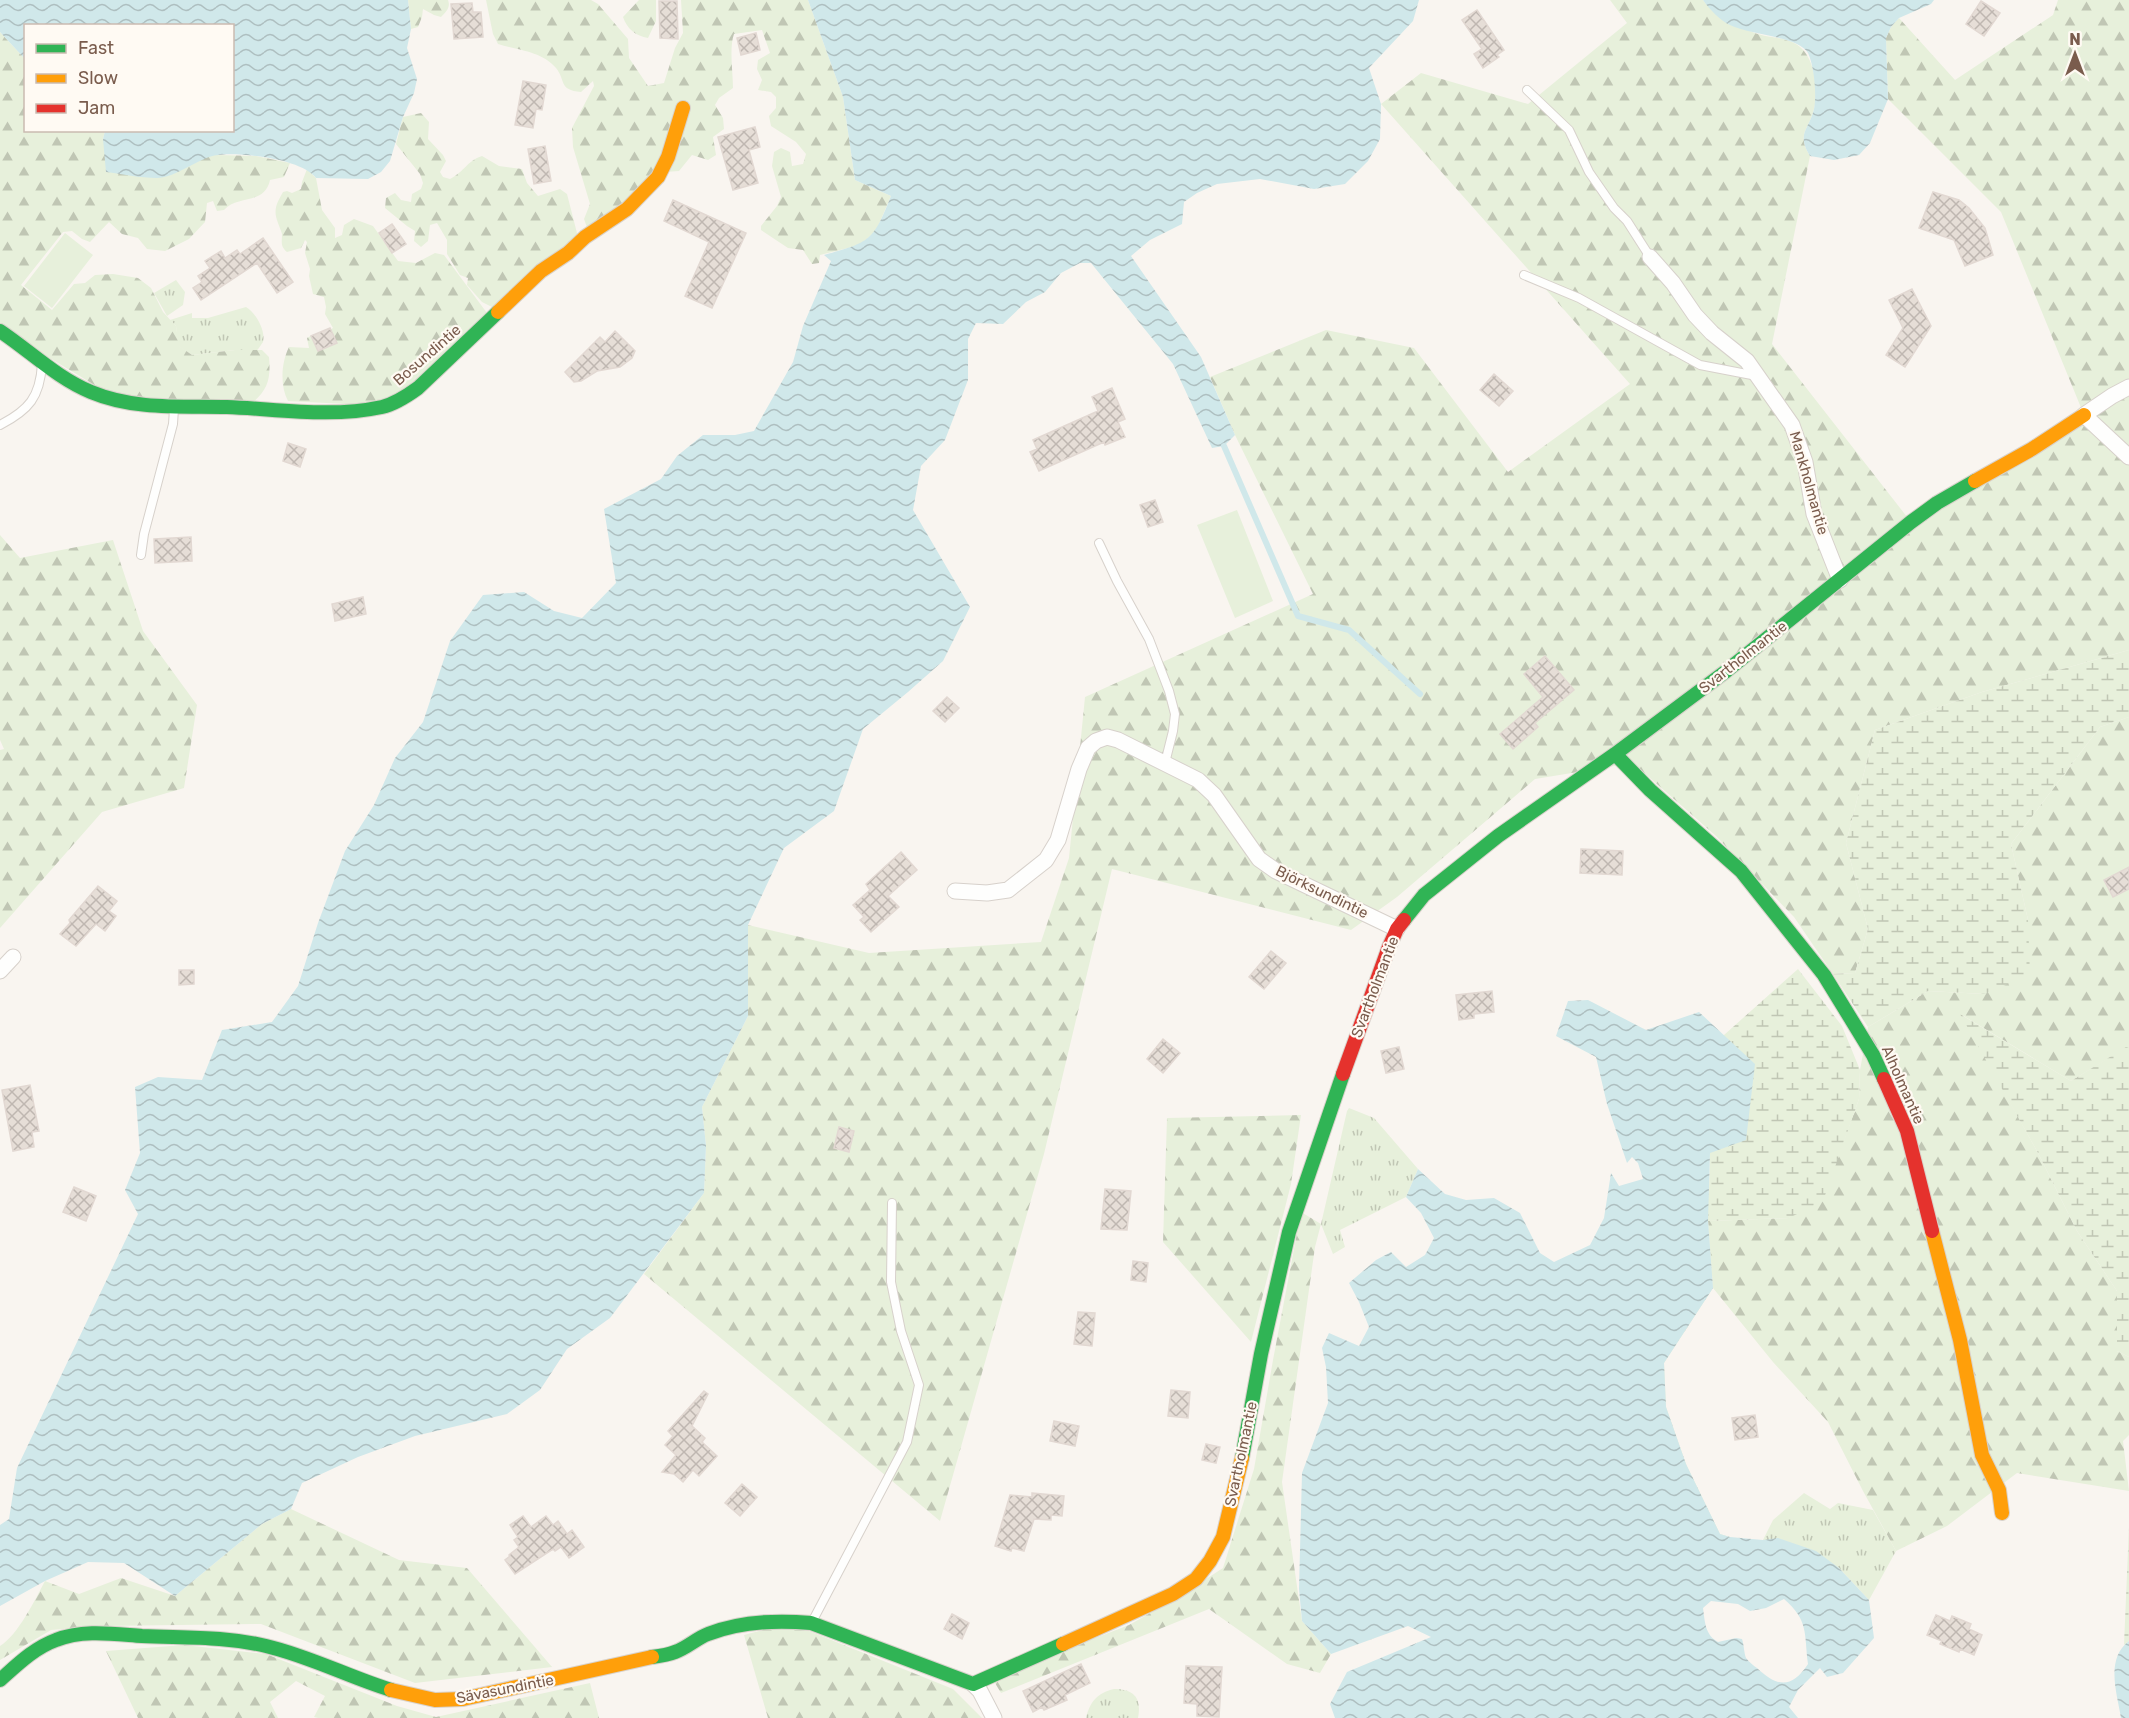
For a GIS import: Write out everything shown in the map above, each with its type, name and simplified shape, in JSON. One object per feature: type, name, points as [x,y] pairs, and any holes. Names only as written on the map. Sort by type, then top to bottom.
[{"type":"street","name":"Bosundintie","points":[[0,332],[43,363],[90,392],[135,404],[227,407],[284,412],[360,410],[384,406],[405,398],[427,380],[541,271],[627,209],[658,177],[668,157],[683,108]]},
{"type":"street","name":"Mankholmantie","points":[[1650,257],[1673,283],[1695,315],[1712,333],[1747,361],[1792,425],[1800,444],[1814,514],[1840,580]]},
{"type":"street","name":"Svartholmantie","points":[[973,1684],[1173,1594],[1196,1579],[1210,1561],[1223,1537],[1240,1468],[1261,1354],[1288,1232],[1389,947],[1397,929],[1424,895],[1498,836],[1615,754],[1725,672],[1937,503],[2032,448],[2129,387]]},
{"type":"street","points":[[2084,415],[2129,457]]},
{"type":"street","name":"Björksundintie","points":[[955,891],[987,893],[1008,890],[1046,860],[1059,840],[1088,748],[1096,741],[1107,737],[1118,740],[1197,780],[1214,795],[1260,860],[1268,866],[1397,929]]},
{"type":"street","name":"Alholmantie","points":[[1615,754],[1650,790],[1740,871],[1824,975],[1873,1055],[1907,1131],[1960,1340],[1982,1455],[1999,1490],[2002,1513]]},
{"type":"street","points":[[0,971],[13,957]]},
{"type":"street","name":"Sävasundintie","points":[[0,1680],[33,1652],[67,1637],[104,1634],[193,1636],[277,1649],[384,1689],[409,1695],[433,1700],[463,1699],[677,1652],[702,1636],[720,1629],[796,1621],[811,1623],[973,1684]]},
{"type":"street","points":[[973,1684],[980,1691],[994,1718]]},
{"type":"lane","points":[[1527,90],[1569,130],[1589,172],[1614,208],[1627,221],[1650,257]]},
{"type":"lane","points":[[1524,275],[1579,298],[1700,365],[1758,376]]},
{"type":"lane","points":[[0,425],[15,417],[36,398],[42,379],[43,363]]},
{"type":"lane","points":[[141,555],[144,534],[173,424],[174,407]]},
{"type":"lane","points":[[1099,543],[1149,639],[1169,691],[1175,714],[1165,763]]},
{"type":"lane","points":[[811,1623],[907,1442],[919,1385],[901,1331],[891,1282],[892,1203]]},
{"type":"green space","points":[[408,0],[448,0],[449,5],[441,17],[423,9],[418,27],[411,29]]},
{"type":"green space","points":[[486,0],[591,0],[598,4],[628,39],[629,58],[648,86],[664,83],[675,48],[683,33],[681,0],[808,0],[843,97],[855,180],[891,196],[876,231],[860,245],[820,255],[819,263],[812,264],[803,250],[788,248],[761,230],[761,226],[777,206],[781,197],[772,166],[774,152],[781,148],[790,152],[792,166],[803,164],[806,154],[796,142],[771,126],[769,116],[776,108],[776,97],[771,92],[758,90],[762,80],[757,69],[758,60],[770,53],[762,30],[734,34],[731,53],[733,88],[719,98],[715,105],[723,118],[724,129],[713,137],[716,155],[708,160],[692,155],[679,171],[665,172],[588,230],[584,219],[590,204],[573,147],[572,128],[594,86],[593,81],[581,92],[574,91],[566,87],[556,68],[544,58],[498,44],[493,34]]},
{"type":"green space","points":[[639,0],[656,0],[656,21],[648,38],[632,31],[623,17]]},
{"type":"green space","points":[[1610,0],[1703,0],[1707,5],[1744,28],[1761,35],[1794,43],[1807,55],[1814,72],[1816,92],[1814,109],[1804,137],[1810,156],[1772,344],[1911,522],[2084,415],[2001,212],[1888,99],[1886,38],[1891,27],[1899,18],[1955,80],[2053,15],[2058,0],[2129,0],[2129,650],[1982,692],[1875,730],[1846,843],[1868,929],[1855,973],[1833,974],[1794,917],[1716,836],[1633,763],[1535,779],[1397,897],[1351,930],[1112,869],[1044,1154],[940,1521],[644,1274],[704,1193],[706,1146],[702,1107],[748,1016],[748,925],[869,953],[1041,942],[1069,858],[1085,697],[1313,594],[1235,435],[1210,377],[1326,330],[1414,348],[1508,472],[1630,384],[1381,104],[1421,73],[1528,104],[1627,23]]},
{"type":"green space","points":[[0,32],[24,58],[24,132],[105,132],[103,139],[217,155],[256,156],[290,163],[284,177],[270,180],[267,188],[257,197],[236,202],[224,210],[217,211],[213,201],[207,203],[205,222],[189,239],[165,251],[147,249],[138,238],[122,234],[109,222],[90,242],[72,231],[63,232],[21,285],[52,310],[74,284],[85,283],[95,275],[113,274],[138,278],[151,288],[163,312],[176,326],[179,346],[192,355],[235,350],[262,350],[269,357],[267,384],[251,404],[116,398],[0,328]]},
{"type":"green space","points":[[421,113],[429,122],[428,139],[446,161],[440,172],[443,177],[450,179],[482,156],[499,166],[522,169],[527,183],[538,196],[560,189],[567,194],[578,237],[492,307],[482,302],[467,285],[468,278],[460,275],[447,254],[447,240],[437,223],[430,225],[428,241],[421,247],[414,241],[415,231],[385,208],[386,198],[395,193],[401,200],[411,202],[412,194],[421,189],[423,183],[420,174],[396,144],[403,117]]},
{"type":"green space","points":[[307,169],[316,178],[322,210],[335,228],[335,238],[342,235],[344,225],[354,219],[373,226],[398,261],[416,263],[435,253],[444,255],[487,313],[418,386],[365,405],[288,401],[282,374],[289,347],[309,348],[307,338],[333,328],[325,314],[324,297],[313,294],[309,276],[310,269],[305,253],[307,242],[305,240],[301,248],[287,252],[282,246],[282,234],[276,216],[277,205],[283,192],[292,193],[301,189]]},
{"type":"green space","points":[[65,233],[93,255],[52,308],[24,286]]},
{"type":"green space","points":[[176,280],[185,292],[183,305],[167,316],[154,293]]},
{"type":"green space","points":[[246,307],[256,317],[263,332],[263,342],[257,350],[192,355],[178,346],[176,326],[170,320],[192,313],[192,318],[208,318]]},
{"type":"green space","points":[[1237,510],[1273,601],[1235,618],[1197,525]]},
{"type":"green space","points":[[0,535],[20,558],[113,540],[143,631],[197,705],[184,788],[102,812],[0,928],[0,750],[4,749],[0,740]]},
{"type":"green space","points":[[2129,650],[2129,717],[2100,727],[2011,844],[2028,920],[2030,975],[1984,994],[1928,991],[1868,1027],[1833,974],[1855,973],[1868,929],[1846,843],[1875,730],[1982,692]]},
{"type":"green space","points":[[2129,717],[2129,1048],[2071,1081],[1962,1015],[2038,1153],[2077,1231],[2117,1291],[2117,1351],[2129,1357],[2129,1435],[2123,1441],[2129,1491],[2017,1473],[1947,1526],[1896,1551],[1828,1422],[1773,1362],[1713,1288],[1708,1221],[1789,1218],[1843,1143],[1859,1099],[1860,1070],[1868,1027],[1928,991],[1984,994],[2028,920],[2011,844],[2100,727]]},
{"type":"green space","points":[[1798,969],[1842,1026],[1860,1070],[1859,1099],[1823,1201],[1789,1218],[1708,1221],[1713,1288],[1664,1363],[1666,1407],[1686,1464],[1720,1534],[1730,1537],[1724,1552],[1632,1390],[1709,1192],[1710,1153],[1724,1035]]},
{"type":"green space","points":[[1960,1014],[2071,1081],[2126,1047],[2129,1048],[2129,1357],[2117,1351],[2117,1291],[2077,1231],[2038,1153]]},
{"type":"green space","points":[[1349,1108],[1374,1118],[1418,1169],[1406,1197],[1340,1230],[1345,1247],[1333,1254],[1321,1224]]},
{"type":"green space","points":[[1301,1115],[1291,1184],[1251,1342],[1163,1242],[1167,1118]]},
{"type":"green space","points":[[1301,1212],[1321,1224],[1315,1247],[1282,1482],[1302,1621],[1331,1654],[1320,1673],[1287,1664],[1209,1609],[1001,1693],[992,1678],[1129,1625],[1177,1598],[1223,1568],[1254,1469]]},
{"type":"green space","points":[[1804,1493],[1830,1509],[1838,1503],[1873,1510],[1896,1551],[1869,1600],[1839,1568],[1763,1540],[1773,1520]]},
{"type":"green space","points":[[291,1509],[399,1560],[467,1568],[552,1667],[415,1683],[261,1624],[100,1626],[51,1630],[0,1660],[0,1646],[20,1626],[45,1581],[79,1594],[121,1578],[175,1596],[262,1524]]},
{"type":"green space","points":[[2129,1526],[2129,1641],[2124,1645]]},
{"type":"green space","points":[[775,1627],[809,1631],[953,1689],[982,1718],[768,1718],[744,1635]]},
{"type":"green space","points":[[184,1645],[266,1654],[397,1706],[436,1717],[590,1683],[599,1718],[318,1718],[314,1717],[325,1696],[296,1681],[270,1702],[278,1718],[138,1718],[106,1651]]},
{"type":"green space","points":[[1114,1689],[1127,1691],[1135,1696],[1139,1705],[1138,1718],[1086,1718],[1095,1699]]},
{"type":"water","points":[[0,0],[408,0],[411,29],[407,48],[417,79],[390,161],[381,172],[368,179],[316,178],[309,171],[285,162],[270,158],[228,154],[203,159],[172,175],[157,178],[144,177],[106,172],[103,139],[105,132],[234,132],[234,24],[24,24],[24,58],[0,32]]},
{"type":"water","points":[[808,0],[1419,0],[1413,21],[1369,68],[1381,104],[1380,139],[1368,161],[1345,184],[1314,189],[1260,179],[1217,184],[1184,202],[1182,224],[1150,240],[1131,256],[1201,357],[1235,435],[1224,446],[1212,448],[1173,364],[1091,263],[1080,263],[1061,273],[1045,292],[1026,302],[1003,324],[976,323],[968,339],[968,380],[945,440],[921,466],[913,510],[970,607],[943,661],[863,729],[834,811],[784,848],[748,925],[748,1016],[702,1107],[706,1146],[704,1193],[610,1318],[567,1349],[540,1390],[507,1414],[415,1436],[358,1457],[302,1483],[291,1509],[262,1524],[175,1596],[124,1563],[88,1562],[45,1581],[0,1606],[0,1525],[9,1519],[17,1468],[138,1214],[125,1190],[140,1153],[135,1087],[158,1077],[202,1080],[222,1030],[272,1022],[298,986],[318,923],[345,851],[374,805],[395,758],[423,722],[450,641],[483,595],[524,592],[554,611],[582,618],[616,583],[604,509],[661,479],[677,456],[703,435],[735,435],[754,431],[793,362],[803,326],[831,261],[824,255],[852,247],[868,238],[880,222],[891,196],[855,180],[843,97]]},
{"type":"water","points":[[1703,0],[1934,0],[1931,4],[1899,18],[1891,27],[1886,38],[1888,99],[1870,143],[1859,155],[1834,160],[1810,156],[1804,142],[1805,132],[1814,109],[1815,96],[1813,72],[1808,53],[1803,47],[1784,39],[1730,25],[1715,14]]},
{"type":"water","points":[[1588,1000],[1646,1030],[1699,1012],[1755,1064],[1746,1140],[1710,1153],[1708,1221],[1713,1288],[1664,1363],[1666,1407],[1686,1464],[1720,1534],[1763,1540],[1778,1538],[1816,1551],[1839,1568],[1869,1600],[1874,1638],[1843,1673],[1827,1677],[1820,1668],[1798,1690],[1789,1707],[1798,1718],[1335,1718],[1330,1704],[1347,1672],[1431,1637],[1408,1626],[1331,1654],[1302,1621],[1299,1589],[1302,1473],[1328,1403],[1326,1367],[1322,1348],[1329,1333],[1359,1346],[1369,1327],[1349,1283],[1376,1260],[1391,1252],[1406,1267],[1425,1255],[1434,1238],[1421,1213],[1406,1197],[1418,1169],[1445,1194],[1466,1200],[1494,1198],[1520,1213],[1540,1253],[1554,1262],[1590,1245],[1604,1218],[1611,1173],[1619,1186],[1643,1179],[1638,1163],[1632,1157],[1627,1163],[1607,1104],[1596,1057],[1556,1036],[1568,1001]],"holes":[[[1784,1599],[1792,1607],[1804,1628],[1808,1664],[1796,1678],[1784,1682],[1778,1682],[1765,1675],[1746,1658],[1742,1639],[1718,1642],[1710,1636],[1706,1628],[1703,1608],[1711,1601],[1738,1604],[1750,1611],[1766,1608]]]},
{"type":"water","points":[[2129,1641],[2129,1718],[2121,1718],[2115,1687],[2115,1667],[2117,1657]]},
{"type":"building","points":[[659,1],[677,1],[678,39],[660,38]]},
{"type":"building","points":[[1981,1],[2000,13],[1984,36],[1966,24]]},
{"type":"building","points":[[472,3],[473,12],[481,12],[483,37],[454,39],[451,4]]},
{"type":"building","points":[[1477,10],[1504,50],[1497,55],[1499,57],[1483,68],[1474,54],[1482,49],[1462,20]]},
{"type":"building","points":[[756,33],[760,50],[741,55],[737,38]]},
{"type":"building","points":[[523,81],[546,85],[542,110],[536,109],[533,128],[515,125]]},
{"type":"building","points":[[755,127],[760,147],[749,150],[758,183],[733,190],[718,137]]},
{"type":"building","points":[[545,146],[551,181],[534,184],[528,149]]},
{"type":"building","points":[[1933,192],[1959,200],[1969,208],[1985,228],[1993,255],[1965,266],[1954,240],[1919,228]]},
{"type":"building","points":[[673,200],[746,233],[712,308],[685,296],[709,242],[664,221]]},
{"type":"building","points":[[392,224],[406,244],[392,253],[379,233]]},
{"type":"building","points":[[263,238],[293,282],[277,293],[257,263],[201,300],[193,288],[202,282],[198,276],[210,268],[205,261],[221,251],[225,258],[237,250],[240,254]]},
{"type":"building","points":[[1912,289],[1931,326],[1905,367],[1886,355],[1903,328],[1889,300]]},
{"type":"building","points":[[330,328],[337,343],[318,351],[311,336]]},
{"type":"building","points":[[615,331],[635,351],[632,358],[620,367],[597,371],[581,381],[574,382],[565,372],[600,337],[605,342]]},
{"type":"building","points":[[1494,374],[1513,391],[1499,406],[1480,390]]},
{"type":"building","points":[[1112,388],[1125,419],[1118,422],[1125,437],[1105,445],[1104,442],[1039,471],[1030,452],[1037,449],[1033,440],[1098,411],[1092,397]]},
{"type":"building","points":[[288,443],[306,449],[300,467],[283,461]]},
{"type":"building","points":[[1155,500],[1163,522],[1148,527],[1140,505]]},
{"type":"building","points":[[191,537],[192,561],[155,563],[154,539]]},
{"type":"building","points":[[363,597],[366,614],[335,621],[332,604]]},
{"type":"building","points":[[1545,656],[1574,690],[1535,723],[1538,727],[1513,749],[1500,734],[1543,697],[1524,674]]},
{"type":"building","points":[[947,697],[959,708],[945,722],[933,711]]},
{"type":"building","points":[[1581,849],[1623,851],[1622,875],[1580,873]]},
{"type":"building","points":[[901,852],[917,870],[888,896],[899,907],[871,932],[860,920],[864,917],[853,905],[870,890],[866,884]]},
{"type":"building","points":[[2129,867],[2129,889],[2113,897],[2104,880]]},
{"type":"building","points":[[98,886],[117,901],[109,911],[116,916],[105,931],[96,924],[76,946],[60,934]]},
{"type":"building","points":[[1271,951],[1286,963],[1264,989],[1249,977]]},
{"type":"building","points":[[179,970],[194,970],[194,984],[179,985]]},
{"type":"building","points":[[1492,991],[1494,1012],[1474,1014],[1474,1018],[1459,1020],[1456,995]]},
{"type":"building","points":[[1163,1039],[1180,1053],[1163,1073],[1147,1059]]},
{"type":"building","points":[[1399,1047],[1404,1069],[1386,1073],[1381,1051]]},
{"type":"building","points":[[30,1085],[39,1131],[32,1132],[34,1147],[13,1151],[2,1090]]},
{"type":"building","points":[[839,1127],[854,1131],[849,1152],[834,1148]]},
{"type":"building","points":[[74,1187],[96,1196],[86,1221],[63,1212]]},
{"type":"building","points":[[1105,1189],[1131,1191],[1127,1230],[1101,1229]]},
{"type":"building","points":[[1133,1261],[1148,1263],[1146,1282],[1131,1280]]},
{"type":"building","points":[[1078,1312],[1095,1313],[1092,1346],[1074,1344]]},
{"type":"building","points":[[1171,1390],[1190,1392],[1188,1418],[1168,1416]]},
{"type":"building","points":[[704,1391],[708,1394],[692,1426],[705,1438],[702,1442],[717,1456],[699,1476],[693,1470],[683,1482],[674,1474],[662,1472],[676,1455],[665,1445],[673,1436],[668,1431]]},
{"type":"building","points":[[1755,1415],[1758,1437],[1735,1440],[1732,1418]]},
{"type":"building","points":[[1054,1421],[1079,1426],[1075,1446],[1050,1441]]},
{"type":"building","points":[[1206,1444],[1220,1447],[1216,1463],[1202,1460]]},
{"type":"building","points":[[742,1484],[757,1497],[740,1516],[725,1503]]},
{"type":"building","points":[[1032,1493],[1064,1496],[1062,1516],[1051,1515],[1051,1520],[1034,1519],[1024,1551],[1012,1548],[1011,1551],[995,1546],[1010,1495],[1032,1497]]},
{"type":"building","points":[[523,1516],[531,1527],[546,1516],[553,1525],[558,1521],[567,1534],[572,1530],[584,1547],[569,1558],[561,1547],[555,1551],[553,1549],[515,1574],[505,1560],[519,1547],[514,1540],[518,1537],[510,1525]]},
{"type":"building","points":[[952,1614],[969,1623],[962,1639],[944,1629]]},
{"type":"building","points":[[1936,1615],[1950,1621],[1952,1616],[1971,1624],[1969,1629],[1982,1635],[1974,1655],[1940,1644],[1942,1641],[1927,1635]]},
{"type":"building","points":[[1081,1664],[1090,1683],[1065,1695],[1067,1700],[1033,1712],[1023,1691]]},
{"type":"building","points":[[1186,1666],[1222,1667],[1219,1717],[1197,1716],[1197,1704],[1184,1703]]},
{"type":"waterway","points":[[1224,446],[1298,616],[1349,630],[1420,694]]},
{"type":"traffic: fast","points":[[0,331],[55,372],[107,398],[158,406],[343,412],[382,407],[410,394],[498,312]]},
{"type":"traffic: fast","points":[[1404,920],[1424,895],[1498,836],[1615,754],[1725,672],[1911,522],[1937,503],[1975,481]]},
{"type":"traffic: fast","points":[[1615,754],[1650,790],[1741,871],[1824,975],[1873,1055],[1884,1079]]},
{"type":"traffic: fast","points":[[1242,1458],[1261,1354],[1289,1232],[1343,1074]]},
{"type":"traffic: fast","points":[[652,1657],[672,1653],[704,1636],[733,1626],[772,1622],[811,1623],[973,1684],[1063,1644]]},
{"type":"traffic: fast","points":[[0,1680],[26,1657],[48,1643],[77,1634],[99,1633],[220,1639],[251,1643],[298,1655],[391,1690]]},
{"type":"traffic: slow","points":[[498,312],[541,271],[568,253],[585,237],[627,209],[658,177],[668,157],[683,108]]},
{"type":"traffic: slow","points":[[1975,481],[2032,449],[2084,415]]},
{"type":"traffic: slow","points":[[1932,1231],[1960,1340],[1982,1455],[1999,1490],[2002,1513]]},
{"type":"traffic: slow","points":[[1063,1644],[1173,1594],[1196,1579],[1210,1561],[1223,1537],[1242,1458]]},
{"type":"traffic: slow","points":[[391,1690],[435,1700],[463,1699],[652,1657]]},
{"type":"traffic: jam","points":[[1343,1074],[1389,947],[1404,920]]},
{"type":"traffic: jam","points":[[1884,1079],[1907,1131],[1932,1231]]}]
